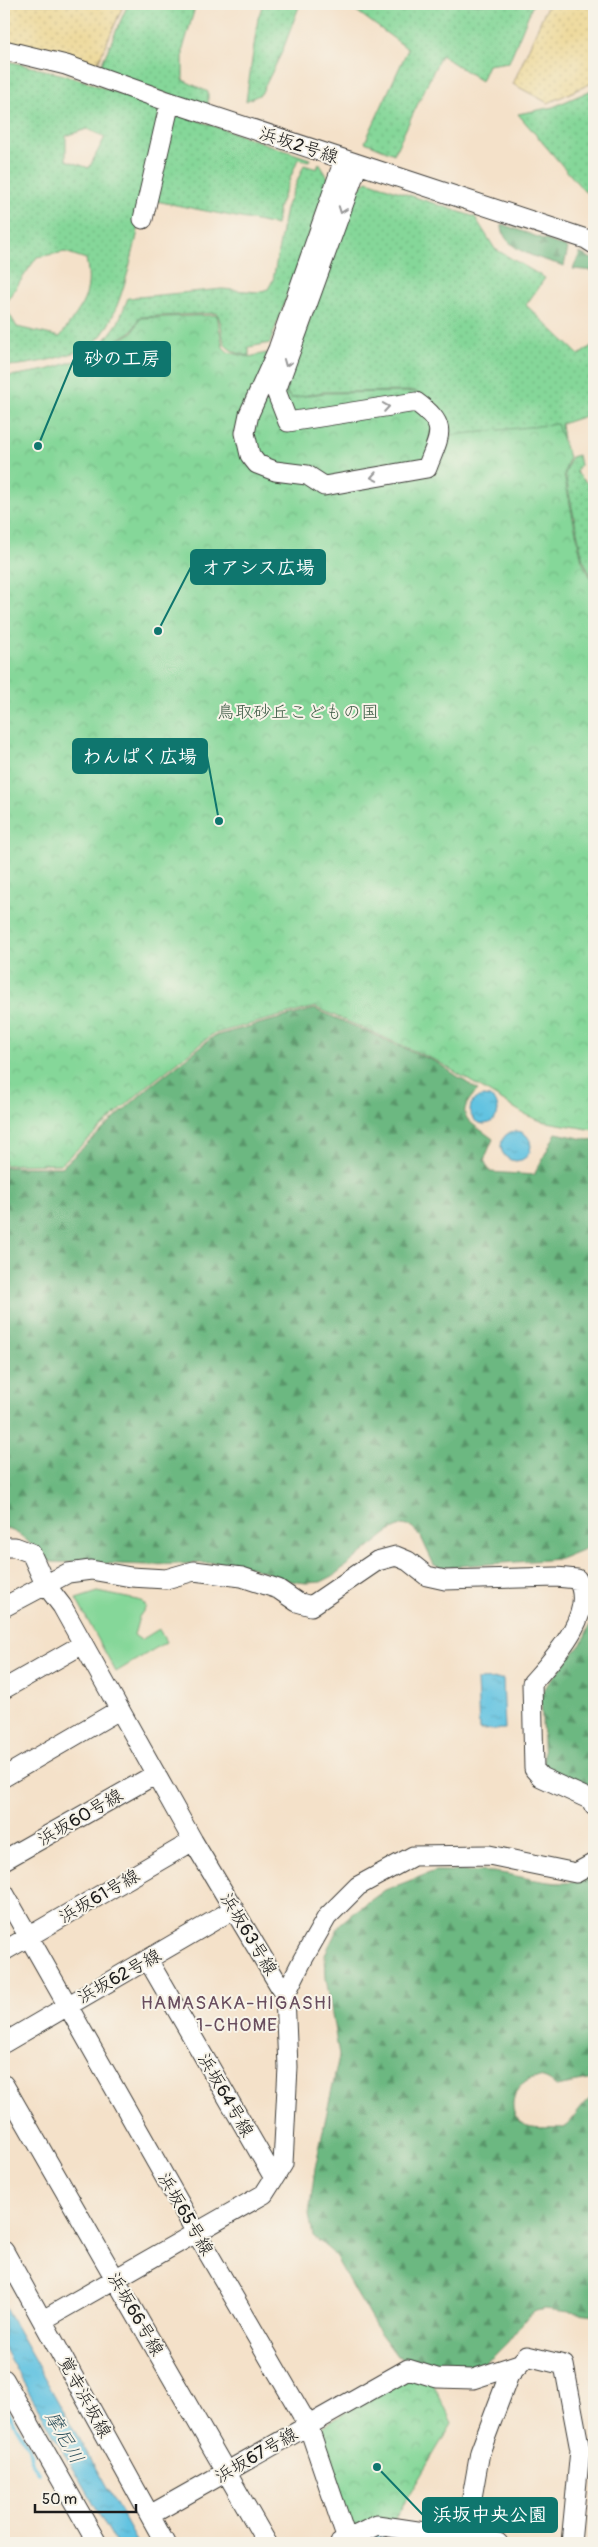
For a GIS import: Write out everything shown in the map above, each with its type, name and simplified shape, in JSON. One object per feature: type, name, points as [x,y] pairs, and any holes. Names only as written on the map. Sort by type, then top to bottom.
[{"type":"street","name":"浜坂2号線","points":[[4,50],[66,65],[170,102],[586,239],[594,244]]},
{"type":"street","points":[[143,219],[170,102]]},
{"type":"street","points":[[351,162],[276,391],[288,422],[416,402],[434,415],[440,434],[427,468],[324,486],[307,475],[276,471],[257,464],[250,455],[245,433],[249,414],[278,349],[351,162]]},
{"type":"street","name":"浜坂63号線","points":[[4,1547],[15,1547],[31,1553],[45,1584],[62,1606],[194,1841],[285,1995],[288,2067],[283,2164],[264,2194],[197,2234],[43,2320]]},
{"type":"street","points":[[4,1607],[68,1572],[91,1570],[131,1577],[166,1579],[194,1571],[242,1577],[278,1589],[297,1602],[311,1606],[377,1561],[396,1556],[408,1561],[427,1576],[445,1580],[556,1577],[576,1579],[584,1587],[586,1605],[578,1631],[532,1683],[534,1769],[541,1777],[591,1800],[594,1806]]},
{"type":"street","points":[[4,1689],[83,1644]]},
{"type":"street","points":[[4,1777],[119,1710]]},
{"type":"street","name":"浜坂60号線","points":[[4,1860],[156,1774]]},
{"type":"street","name":"浜坂61号線","points":[[4,1951],[194,1841]]},
{"type":"street","points":[[285,1995],[303,1959],[328,1917],[358,1886],[413,1856],[489,1855],[576,1873],[594,1863]]},
{"type":"street","name":"浜坂65号線","points":[[4,1893],[197,2234],[308,2425],[345,2542]]},
{"type":"street","name":"浜坂62号線","points":[[4,2043],[234,1909]]},
{"type":"street","name":"浜坂64号線","points":[[148,1960],[274,2178]]},
{"type":"street","name":"浜坂66号線","points":[[4,2084],[267,2543]]},
{"type":"street","name":"覚寺浜坂線","points":[[4,2251],[165,2543]]},
{"type":"street","name":"浜坂67号線","points":[[150,2515],[408,2369],[437,2378],[473,2379],[519,2364],[527,2356],[564,2365],[580,2450],[571,2543]]},
{"type":"street","points":[[465,2541],[480,2452],[509,2375],[519,2364]]},
{"type":"street","points":[[4,2379],[98,2543]]},
{"type":"street","points":[[345,2542],[377,2525],[465,2541],[498,2543]]},
{"type":"green space","points":[[128,4],[196,4],[183,49],[183,80],[208,92],[208,108],[99,70]]},
{"type":"green space","points":[[263,4],[300,4],[282,52],[261,94],[246,101],[258,18]]},
{"type":"green space","points":[[347,4],[533,4],[509,62],[488,65],[481,81],[441,55],[394,154],[365,142],[408,49]]},
{"type":"green space","points":[[4,60],[76,78],[160,108],[138,232],[119,300],[108,326],[95,342],[76,352],[51,359],[4,366]],"holes":[[[87,129],[105,137],[89,168],[66,160],[66,136]],[[65,252],[86,259],[88,272],[87,292],[84,301],[60,337],[17,327],[4,305],[37,257]]]},
{"type":"green space","points":[[594,89],[594,167],[588,170],[594,179],[594,196],[584,191],[518,114],[553,107]]},
{"type":"green space","points":[[182,115],[310,159],[309,161],[298,159],[279,206],[276,225],[151,200],[174,118]]},
{"type":"green space","points":[[319,163],[329,179],[270,343],[249,347],[249,356],[231,350],[224,341],[217,313],[140,317],[132,331],[100,350],[99,348],[118,323],[128,298],[222,289],[258,292],[268,289],[273,280],[286,208],[304,165],[317,169]]},
{"type":"green space","points":[[367,181],[475,217],[495,249],[545,278],[526,305],[579,355],[594,344],[594,413],[561,424],[563,439],[447,439],[448,432],[439,407],[415,391],[323,392],[292,398],[287,393],[287,383],[354,193]]},
{"type":"green space","points":[[502,224],[568,248],[564,266],[535,257],[515,247],[503,233]]},
{"type":"green space","points":[[580,253],[594,260],[594,271],[573,269]]},
{"type":"green space","name":"鳥取砂丘こどもの国","points":[[217,315],[223,347],[228,352],[249,357],[266,353],[291,362],[286,394],[292,398],[324,393],[415,392],[438,407],[448,433],[452,435],[557,424],[569,457],[564,475],[582,561],[594,584],[594,1130],[541,1121],[526,1115],[437,1061],[315,1007],[213,1034],[146,1087],[61,1164],[4,1165],[4,377],[47,370],[93,355],[133,332],[140,318]]},
{"type":"green space","points":[[578,455],[580,465],[576,472],[594,490],[594,581],[583,560],[565,474],[571,457]]},
{"type":"green space","points":[[315,1009],[436,1062],[478,1090],[470,1099],[465,1113],[471,1123],[493,1139],[484,1160],[490,1172],[534,1175],[556,1133],[594,1141],[594,1161],[589,1169],[594,1174],[594,1545],[560,1559],[444,1567],[434,1565],[421,1537],[412,1527],[403,1525],[390,1531],[333,1576],[321,1582],[306,1583],[290,1581],[235,1562],[150,1565],[52,1562],[44,1558],[20,1535],[4,1528],[4,1167],[62,1167],[148,1088],[214,1036]]},
{"type":"green space","points":[[98,1592],[142,1601],[146,1607],[139,1617],[134,1635],[141,1640],[159,1629],[166,1642],[116,1672],[76,1599]]},
{"type":"green space","points":[[594,1617],[594,1791],[561,1777],[544,1764],[541,1697],[545,1687],[581,1644]]},
{"type":"green space","points":[[435,1871],[493,1872],[558,1883],[571,1883],[594,1875],[594,2079],[556,2086],[545,2079],[534,2078],[525,2082],[518,2090],[514,2099],[513,2110],[518,2119],[528,2126],[563,2128],[592,2097],[591,2089],[594,2088],[594,2315],[545,2309],[536,2311],[528,2316],[507,2343],[493,2357],[481,2364],[466,2367],[422,2364],[397,2356],[377,2329],[333,2253],[313,2236],[309,2214],[315,2168],[339,2056],[326,1978],[325,1954],[340,1924],[353,1913],[385,1890]]},
{"type":"green space","points":[[402,2376],[432,2381],[452,2423],[393,2522],[356,2528],[349,2525],[315,2431]]},
{"type":"sand","points":[[4,4],[124,4],[95,69],[7,45],[4,40]]},
{"type":"sand","points":[[548,4],[594,4],[594,82],[548,103],[513,84]]},
{"type":"water","points":[[484,1096],[494,1100],[498,1110],[494,1120],[484,1124],[474,1120],[470,1110],[474,1100]]},
{"type":"water","points":[[516,1131],[527,1135],[531,1146],[527,1157],[516,1161],[505,1157],[501,1146],[505,1135]]},
{"type":"water","points":[[503,1679],[505,1729],[479,1730],[477,1680]]},
{"type":"water","name":"摩尼川","points":[[4,2306],[138,2543],[116,2543],[4,2349]]},
{"type":"waterway","points":[[4,2406],[29,2448],[32,2463],[38,2472]]},
{"type":"waterway","points":[[372,2536],[381,2536],[385,2543]]},
{"type":"place","name":"砂の工房","points":[[38,446]]},
{"type":"place","name":"オアシス広場","points":[[158,631]]},
{"type":"place","name":"わんぱく広場","points":[[219,821]]},
{"type":"place","name":"浜坂中央公園","points":[[377,2467]]},
{"type":"district","name":"HAMASAKA-HIGASHI 1-CHOME","points":[[237,2013]]}]
